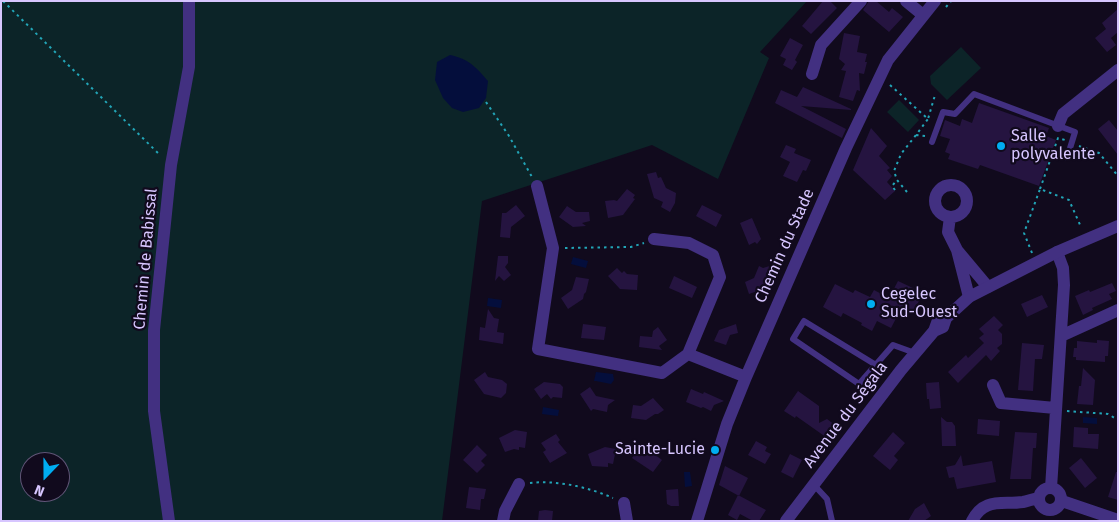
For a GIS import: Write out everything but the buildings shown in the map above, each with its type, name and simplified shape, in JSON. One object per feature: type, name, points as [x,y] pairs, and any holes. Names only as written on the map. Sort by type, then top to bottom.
[{"type":"street","name":"Chemin de Babissal","points":[[169,521],[154,411],[154,330],[171,165],[188,67],[189,1]]},
{"type":"street","points":[[812,74],[821,45],[861,1]]},
{"type":"street","points":[[906,1],[923,15]]},
{"type":"street","name":"Chemin du Stade","points":[[697,521],[727,424],[846,148],[888,60],[923,15],[940,5]]},
{"type":"street","points":[[1058,126],[1063,114],[1118,70]]},
{"type":"street","points":[[537,186],[553,248],[538,349],[662,373],[688,354],[720,276],[713,255],[689,243],[654,239]]},
{"type":"street","points":[[950,217],[948,232],[957,250],[969,297]]},
{"type":"street","name":"Avenue du Ségala","points":[[786,521],[900,370],[934,331],[943,327],[946,318],[969,297],[1057,252],[1118,226]]},
{"type":"street","points":[[957,250],[988,287]]},
{"type":"street","points":[[1051,488],[1064,285],[1062,268],[1057,252]]},
{"type":"street","points":[[1061,336],[1118,310]]},
{"type":"street","points":[[688,354],[746,377]]},
{"type":"street","points":[[993,385],[1001,403],[1055,408]]},
{"type":"street","points":[[503,521],[504,510],[519,484]]},
{"type":"street","points":[[1051,488],[1058,491],[1062,501],[1059,507],[1049,516],[1040,505],[1039,498],[1044,489],[1051,488]]},
{"type":"street","points":[[972,521],[982,508],[994,503],[1022,502],[1039,498]]},
{"type":"street","points":[[1062,501],[1118,520]]},
{"type":"street","points":[[624,503],[627,521]]},
{"type":"lane","points":[[933,139],[943,112],[955,114],[974,94],[1075,132],[1067,158]]},
{"type":"lane","points":[[876,365],[804,321],[793,339],[859,384],[876,365],[893,345],[915,353]]},
{"type":"lane","points":[[814,485],[827,499],[832,521]]},
{"type":"path","points":[[3,1],[171,165]]},
{"type":"path","points":[[940,5],[951,1]]},
{"type":"path","points":[[889,84],[928,119]]},
{"type":"path","points":[[907,192],[897,180],[894,171],[901,154],[928,119],[935,95]]},
{"type":"path","points":[[486,102],[530,171],[537,186]]},
{"type":"path","points":[[916,136],[933,139]]},
{"type":"path","points":[[895,190],[892,186],[897,180]]},
{"type":"path","points":[[1033,255],[1024,233],[1040,190],[1069,200],[1081,227]]},
{"type":"path","points":[[553,248],[631,247],[654,239]]},
{"type":"path","points":[[1055,408],[1065,411],[1108,414],[1118,420]]},
{"type":"path","points":[[519,484],[542,482],[594,490],[624,503]]},
{"type":"green space","points":[[1,1],[807,1],[760,52],[769,58],[718,179],[652,145],[482,201],[442,521],[1,521]]},
{"type":"green space","points":[[961,47],[981,68],[947,100],[931,84],[930,76]]},
{"type":"green space","points":[[899,100],[919,120],[908,132],[887,112]]},
{"type":"shaded area","points":[[450,55],[472,64],[488,81],[486,98],[479,108],[463,112],[452,108],[443,98],[435,80],[437,62]]},
{"type":"shaded area","points":[[573,257],[588,261],[586,268],[571,264]]},
{"type":"shaded area","points":[[488,298],[502,300],[501,308],[487,306]]},
{"type":"shaded area","points":[[596,372],[613,374],[614,380],[611,384],[594,381]]},
{"type":"shaded area","points":[[543,407],[559,410],[558,416],[542,414]]},
{"type":"shaded area","points":[[1083,417],[1097,418],[1097,424],[1083,423]]},
{"type":"shaded area","points":[[684,472],[690,472],[692,486],[685,487]]},
{"type":"place","name":"Salle polyvalente","points":[[1001,146]]},
{"type":"place","name":"Cegelec Sud-Ouest","points":[[871,304]]},
{"type":"place","name":"Sainte-Lucie","points":[[715,450]]}]
